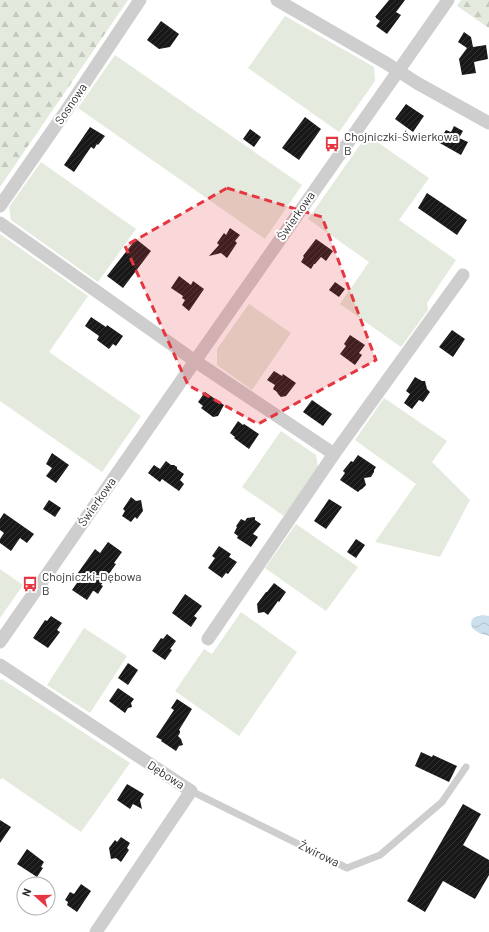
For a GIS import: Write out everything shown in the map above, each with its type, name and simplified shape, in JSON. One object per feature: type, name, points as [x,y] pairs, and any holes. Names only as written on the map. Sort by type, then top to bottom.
[{"type":"street","name":"Sosnowa","points":[[0,206],[140,0]]},
{"type":"street","points":[[278,0],[386,63],[417,83],[489,123]]},
{"type":"street","name":"Świerkowa","points":[[0,642],[448,0]]},
{"type":"street","points":[[0,223],[195,361],[334,454]]},
{"type":"street","points":[[208,639],[334,454],[463,275]]},
{"type":"street","name":"Dębowa","points":[[0,665],[190,791],[96,932]]},
{"type":"lane","name":"Żwirowa","points":[[190,791],[346,868],[380,855],[442,802],[466,767]]},
{"type":"highlighted area","points":[[227,188],[322,217],[376,360],[258,424],[188,385],[125,246]]},
{"type":"green space","points":[[0,0],[128,0],[0,187]]},
{"type":"green space","points":[[461,0],[489,0],[489,28],[457,6]]},
{"type":"green space","points":[[285,16],[374,67],[375,81],[339,132],[248,68]]},
{"type":"green space","points":[[115,55],[302,185],[265,239],[78,108]]},
{"type":"green space","points":[[367,135],[429,178],[399,220],[456,260],[427,303],[428,310],[401,347],[340,304],[369,262],[308,219]]},
{"type":"green space","points":[[41,162],[136,229],[98,282],[11,220],[9,207]]},
{"type":"green space","points":[[0,234],[88,296],[49,352],[141,416],[102,472],[0,401]]},
{"type":"green space","points":[[249,304],[291,333],[252,390],[217,365],[217,349]]},
{"type":"green space","points":[[384,398],[447,441],[432,462],[470,500],[440,557],[375,542],[416,484],[355,440]]},
{"type":"green space","points":[[281,431],[316,455],[318,467],[284,516],[242,487]]},
{"type":"green space","points":[[296,524],[358,567],[326,611],[265,568]]},
{"type":"green space","points":[[0,569],[23,585],[0,618]]},
{"type":"green space","points":[[241,612],[297,652],[239,736],[175,691],[204,649],[212,654]]},
{"type":"green space","points":[[84,628],[127,656],[90,713],[47,685]]},
{"type":"green space","points":[[2,679],[130,763],[81,832],[2,778],[0,780],[0,680]]},
{"type":"water","points":[[482,615],[489,616],[489,636],[479,633],[472,628],[471,622],[473,618]]},
{"type":"building","points":[[389,0],[405,0],[396,12],[401,15],[387,34],[376,26],[380,21],[375,17]]},
{"type":"building","points":[[161,21],[179,34],[170,47],[159,49],[147,40]]},
{"type":"building","points":[[464,32],[471,37],[473,47],[486,45],[488,59],[474,62],[476,73],[462,75],[459,59],[467,48],[458,42]]},
{"type":"building","points":[[406,104],[424,116],[413,132],[395,119]]},
{"type":"building","points":[[305,117],[321,129],[299,160],[282,148]]},
{"type":"building","points":[[454,126],[463,131],[459,138],[468,142],[461,155],[438,142],[446,130],[451,132]]},
{"type":"building","points":[[90,127],[105,136],[94,149],[91,147],[74,172],[64,165]]},
{"type":"building","points":[[250,129],[261,137],[254,147],[243,139]]},
{"type":"building","points":[[427,193],[467,220],[457,235],[418,208]]},
{"type":"building","points":[[230,228],[240,235],[235,241],[237,243],[227,258],[221,253],[209,256],[219,245],[217,243],[224,233],[226,235]]},
{"type":"building","points":[[136,239],[151,251],[123,288],[107,276]]},
{"type":"building","points":[[316,239],[333,251],[326,261],[321,257],[311,269],[301,262],[304,257],[303,256]]},
{"type":"building","points":[[179,276],[191,285],[193,281],[204,289],[189,311],[182,305],[185,300],[182,298],[183,296],[171,288]]},
{"type":"building","points":[[335,282],[345,289],[339,297],[329,290]]},
{"type":"building","points":[[91,317],[106,327],[107,325],[123,336],[116,346],[113,344],[109,349],[97,340],[99,336],[85,326]]},
{"type":"building","points":[[452,330],[465,339],[453,357],[439,347]]},
{"type":"building","points":[[350,335],[365,345],[359,353],[362,355],[355,365],[340,354],[346,346],[344,344]]},
{"type":"building","points":[[274,371],[282,376],[283,374],[296,383],[286,396],[281,397],[273,389],[275,385],[267,380]]},
{"type":"building","points":[[415,377],[425,381],[427,389],[430,392],[423,402],[419,400],[412,409],[404,403],[410,394],[406,391]]},
{"type":"building","points":[[205,392],[224,405],[218,416],[213,417],[201,408],[203,406],[198,402]]},
{"type":"building","points":[[312,400],[332,414],[323,426],[303,412]]},
{"type":"building","points":[[238,421],[259,434],[249,449],[234,438],[235,437],[230,433]]},
{"type":"building","points":[[52,453],[69,465],[56,483],[46,476],[52,468],[46,464]]},
{"type":"building","points":[[358,455],[376,467],[371,477],[364,478],[366,485],[358,492],[340,480],[345,473],[343,471]]},
{"type":"building","points":[[166,461],[177,467],[177,469],[184,474],[180,480],[184,484],[179,491],[162,479],[160,482],[148,473],[154,465],[160,469]]},
{"type":"building","points":[[131,497],[136,501],[141,500],[143,511],[137,519],[135,517],[131,522],[122,516],[125,511],[123,509]]},
{"type":"building","points":[[329,499],[342,507],[326,529],[314,521]]},
{"type":"building","points":[[49,500],[61,508],[55,517],[43,509]]},
{"type":"building","points":[[4,513],[34,534],[27,543],[20,538],[11,551],[0,543],[0,539],[4,533],[0,530],[0,519]]},
{"type":"building","points":[[255,517],[255,520],[261,524],[253,534],[258,537],[251,547],[237,538],[238,536],[234,533],[237,527],[236,526],[241,519],[245,521],[247,518]]},
{"type":"building","points":[[356,539],[365,545],[356,558],[347,552]]},
{"type":"building","points":[[108,542],[122,552],[114,563],[116,564],[101,585],[103,586],[98,594],[93,591],[87,600],[72,590],[79,580],[75,577],[95,549],[100,553]]},
{"type":"building","points":[[219,546],[231,554],[229,557],[237,562],[228,574],[226,573],[222,578],[208,568],[215,558],[212,556]]},
{"type":"building","points":[[274,583],[286,592],[268,615],[264,612],[258,613],[257,604]]},
{"type":"building","points":[[185,594],[202,606],[194,616],[197,618],[191,627],[172,613]]},
{"type":"building","points":[[51,616],[62,623],[57,630],[60,632],[48,648],[33,638],[45,620],[47,621]]},
{"type":"building","points":[[167,634],[176,641],[165,660],[152,651],[161,638],[163,639]]},
{"type":"building","points":[[128,663],[138,670],[128,685],[118,678]]},
{"type":"building","points":[[118,688],[134,699],[131,703],[132,707],[128,708],[125,713],[109,701]]},
{"type":"building","points":[[177,699],[192,709],[179,730],[180,733],[178,736],[183,745],[179,746],[176,751],[156,737],[174,710],[171,708]]},
{"type":"building","points":[[421,752],[432,757],[433,755],[457,766],[449,782],[415,766]]},
{"type":"building","points":[[127,784],[144,794],[140,800],[142,809],[133,804],[130,809],[117,800]]},
{"type":"building","points":[[463,804],[481,814],[463,845],[489,860],[489,875],[475,899],[443,881],[425,912],[407,901]]},
{"type":"building","points":[[0,820],[11,827],[0,843]]},
{"type":"building","points":[[121,837],[130,843],[127,848],[129,850],[121,862],[116,858],[111,859],[109,848],[115,840],[117,842]]},
{"type":"building","points":[[27,849],[44,862],[41,867],[43,868],[38,876],[17,864]]},
{"type":"building","points":[[81,884],[91,891],[77,912],[67,905],[68,902],[65,900],[70,892],[74,894]]},
{"type":"place","name":"Chojniczki-Świerkowa B","points":[[332,144]]},
{"type":"place","name":"Chojniczki-Dębowa B","points":[[30,584]]}]
